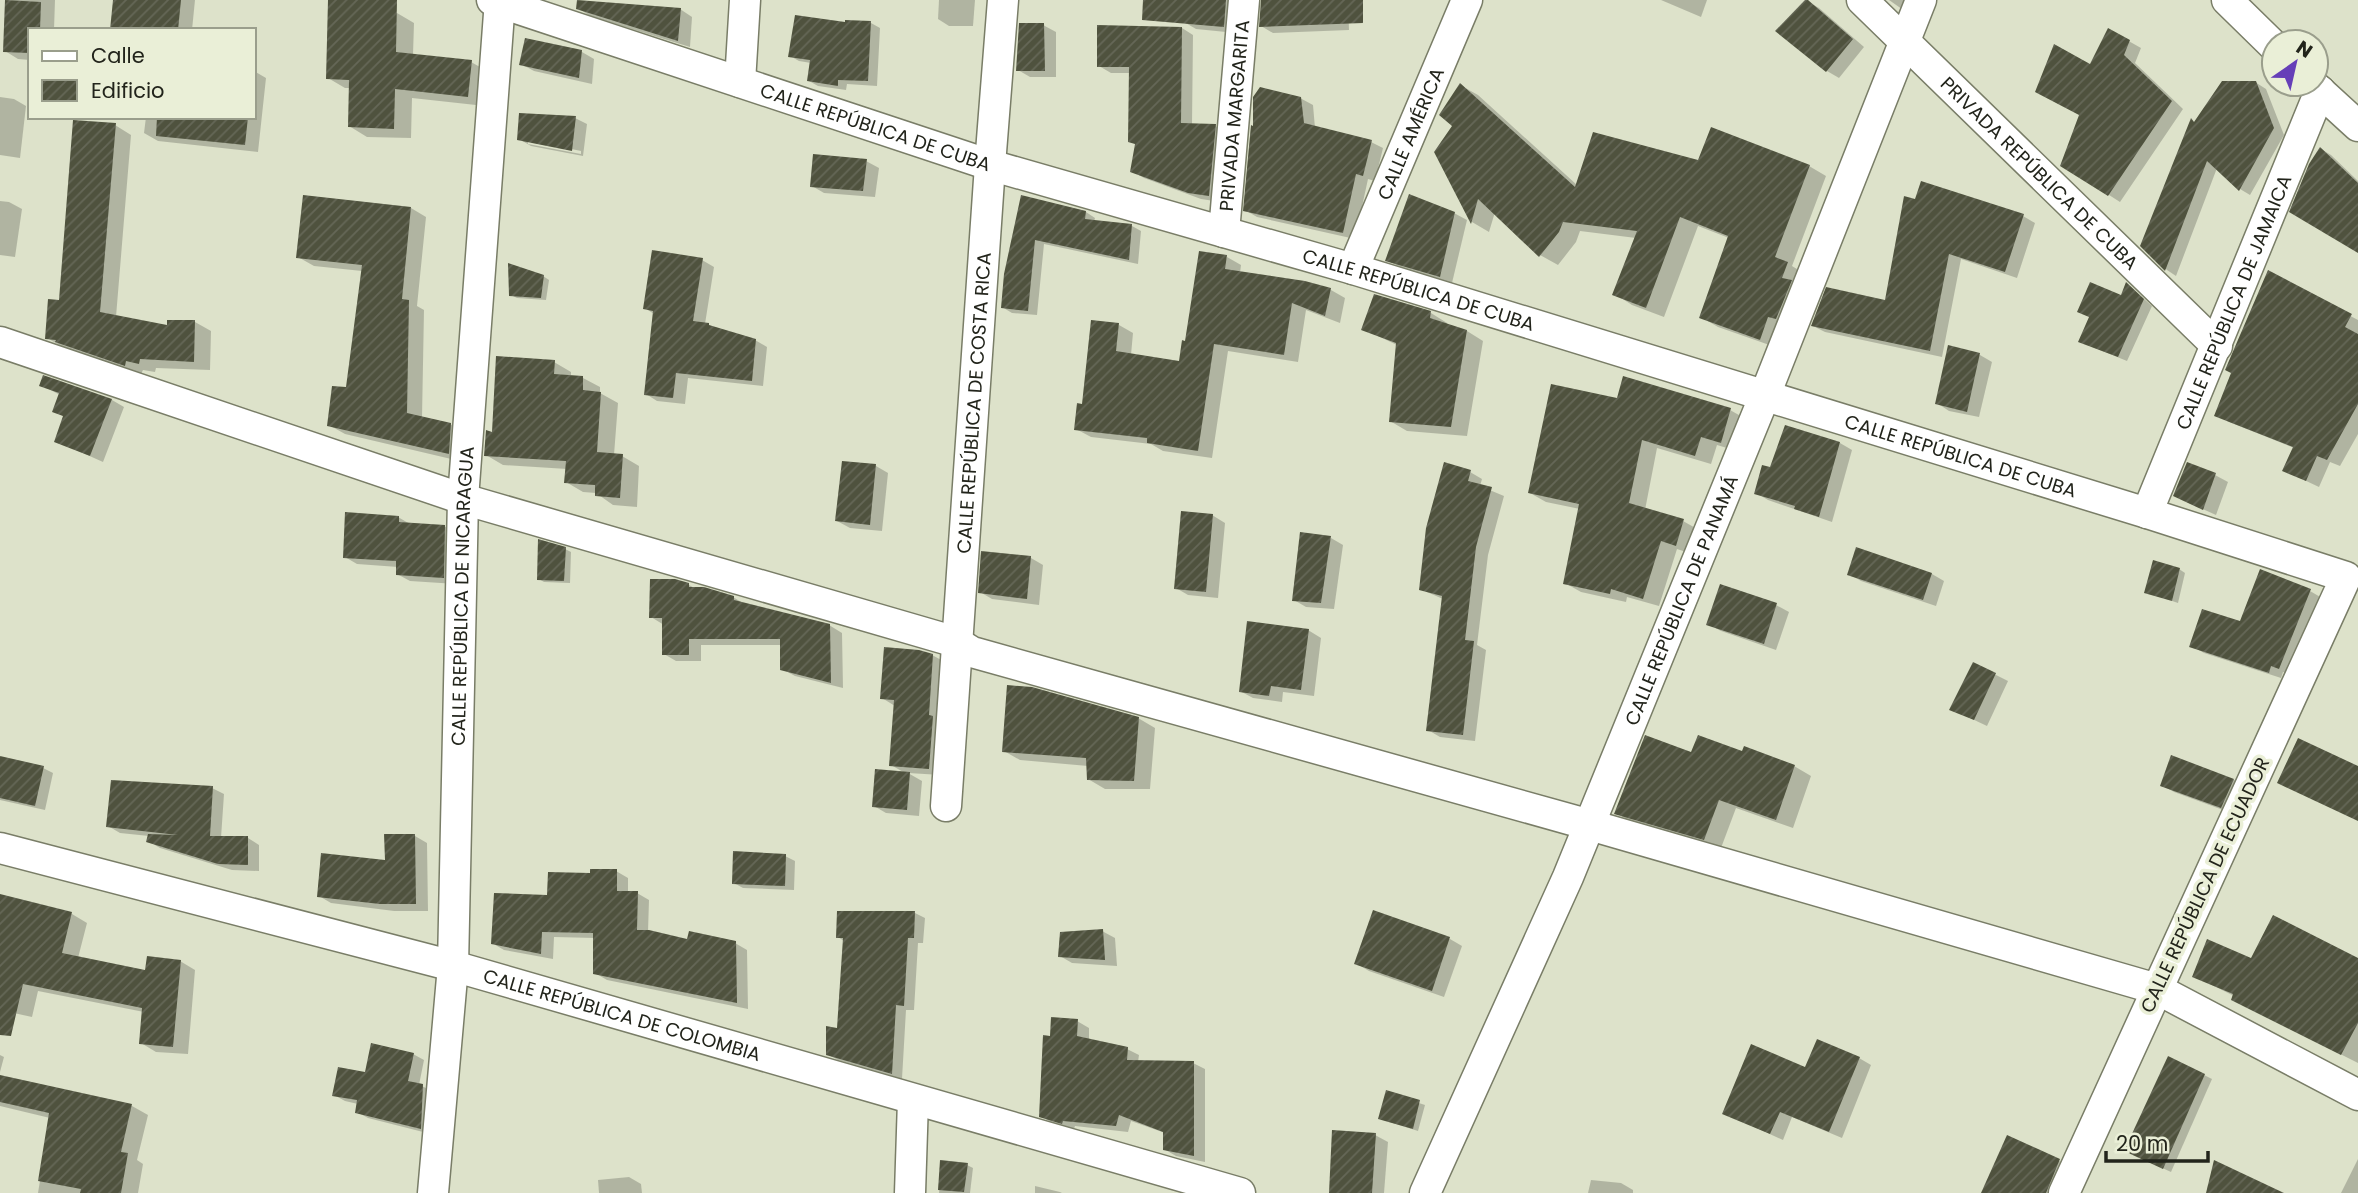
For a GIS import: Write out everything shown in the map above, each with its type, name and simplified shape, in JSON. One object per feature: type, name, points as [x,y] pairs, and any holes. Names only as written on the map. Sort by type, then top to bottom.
[{"type":"street","points":[[740,82],[745,0]]},
{"type":"street","name":"CALLE REPÚBLICA DE COSTA RICA","points":[[946,806],[1003,0]]},
{"type":"street","name":"PRIVADA MARGARITA","points":[[1224,232],[1244,0]]},
{"type":"street","name":"CALLE AMÉRICA","points":[[1353,269],[1467,0]]},
{"type":"street","name":"PRIVADA REPÚBLICA DE CUBA","points":[[1862,0],[1903,43],[2217,346]]},
{"type":"street","name":"CALLE REPÚBLICA DE PANAMÁ","points":[[1425,1193],[1590,825],[1765,395],[1921,0]]},
{"type":"street","points":[[2227,0],[2260,33]]},
{"type":"street","name":"CALLE REPÚBLICA DE CUBA","points":[[497,1],[990,165],[1353,269],[2147,513],[2346,577]]},
{"type":"street","name":"CALLE REPÚBLICA DE NICARAGUA","points":[[433,1193],[453,966],[463,499],[497,1]]},
{"type":"street","name":"CALLE REPÚBLICA DE JAMAICA","points":[[2147,513],[2217,346],[2312,98]]},
{"type":"street","points":[[2327,98],[2358,126]]},
{"type":"street","points":[[0,342],[463,499],[956,642],[972,652],[1590,825],[2157,989],[2358,1094]]},
{"type":"street","name":"CALLE REPÚBLICA DE ECUADOR","points":[[2064,1193],[2346,577]]},
{"type":"street","name":"CALLE REPÚBLICA DE COLOMBIA","points":[[0,848],[453,966],[1240,1193]]},
{"type":"street","points":[[910,1193],[913,1100]]},
{"type":"building","points":[[5,0],[41,2],[40,28],[28,28],[28,53],[3,52]]},
{"type":"building","points":[[113,0],[181,0],[178,28],[110,28]]},
{"type":"building","points":[[328,0],[397,0],[396,52],[472,60],[468,97],[395,89],[394,129],[348,127],[349,80],[326,79]]},
{"type":"building","points":[[577,0],[681,8],[678,41],[576,9]]},
{"type":"building","points":[[1143,0],[1226,0],[1224,27],[1142,20]]},
{"type":"building","points":[[1261,0],[1363,0],[1363,23],[1259,27]]},
{"type":"building","points":[[1805,0],[1853,39],[1826,72],[1775,31]]},
{"type":"building","points":[[795,15],[845,22],[871,21],[868,81],[838,80],[838,86],[807,81],[810,60],[788,57]]},
{"type":"building","points":[[1019,23],[1044,23],[1045,71],[1016,71]]},
{"type":"building","points":[[1097,25],[1182,27],[1181,123],[1216,124],[1209,196],[1188,193],[1130,172],[1135,144],[1128,142],[1129,67],[1097,67]]},
{"type":"building","points":[[2108,28],[2130,40],[2124,55],[2172,101],[2108,196],[2060,166],[2079,115],[2035,92],[2054,44],[2090,64]]},
{"type":"building","points":[[525,38],[582,50],[579,78],[519,65]]},
{"type":"building","points":[[2222,81],[2256,81],[2260,98],[2263,98],[2274,128],[2239,191],[2207,161],[2165,271],[2140,246],[2191,118],[2194,122]]},
{"type":"building","points":[[1460,83],[1575,187],[1593,132],[1698,160],[1711,127],[1810,165],[1775,257],[1788,262],[1782,278],[1792,280],[1776,319],[1768,317],[1760,340],[1699,318],[1728,236],[1680,217],[1646,308],[1612,295],[1637,231],[1563,222],[1559,232],[1539,257],[1478,199],[1471,224],[1434,152],[1452,126],[1439,115]]},
{"type":"building","points":[[1260,87],[1301,97],[1304,123],[1372,140],[1363,176],[1356,174],[1343,233],[1243,211],[1251,125],[1253,126],[1253,97]]},
{"type":"building","points":[[519,113],[576,116],[572,151],[517,140]]},
{"type":"building","points":[[157,119],[248,119],[245,145],[156,136]]},
{"type":"building","points":[[73,120],[116,123],[100,312],[167,325],[167,320],[195,320],[194,362],[140,359],[139,364],[126,361],[125,366],[55,342],[56,340],[45,339],[48,299],[59,300]]},
{"type":"building","points":[[2320,147],[2358,183],[2358,253],[2289,212],[2309,164]]},
{"type":"building","points":[[813,154],[867,159],[863,191],[810,187]]},
{"type":"building","points":[[1921,181],[2024,214],[2005,272],[1949,254],[1930,351],[1811,326],[1826,287],[1885,300],[1904,196],[1915,199]]},
{"type":"building","points":[[1409,194],[1455,212],[1440,277],[1385,261]]},
{"type":"building","points":[[303,195],[411,207],[402,299],[409,300],[407,413],[451,423],[449,454],[327,426],[332,386],[346,387],[362,265],[296,258]]},
{"type":"building","points":[[1021,195],[1086,211],[1085,219],[1132,224],[1129,260],[1035,240],[1028,311],[1001,308],[1004,274]]},
{"type":"building","points":[[652,250],[703,258],[693,321],[709,323],[756,339],[752,381],[676,373],[673,398],[644,395],[653,311],[643,309]]},
{"type":"building","points":[[1199,251],[1227,255],[1225,269],[1305,281],[1331,288],[1325,316],[1292,303],[1284,355],[1214,344],[1198,451],[1147,443],[1147,438],[1074,430],[1077,403],[1082,404],[1091,320],[1119,323],[1116,351],[1179,361],[1182,340],[1185,341]]},
{"type":"building","points":[[508,263],[544,275],[541,298],[509,296]]},
{"type":"building","points":[[2268,270],[2352,314],[2345,327],[2358,334],[2358,404],[2327,460],[2317,456],[2306,481],[2282,471],[2293,447],[2214,416],[2231,373],[2225,370]]},
{"type":"building","points":[[2090,282],[2121,295],[2126,282],[2144,299],[2118,357],[2078,342],[2089,317],[2077,312]]},
{"type":"building","points":[[1374,294],[1431,311],[1430,318],[1467,330],[1451,427],[1389,422],[1396,343],[1361,330]]},
{"type":"building","points":[[1948,345],[1980,353],[1967,412],[1935,404]]},
{"type":"building","points":[[496,356],[555,360],[554,374],[583,376],[583,390],[601,392],[597,452],[623,454],[620,498],[595,496],[595,485],[564,483],[566,461],[484,456],[486,430],[492,432]]},
{"type":"building","points":[[43,375],[112,399],[90,456],[54,442],[63,416],[52,412],[59,393],[39,386]]},
{"type":"building","points":[[1623,376],[1731,408],[1721,443],[1701,437],[1695,456],[1642,440],[1629,503],[1684,519],[1676,546],[1661,541],[1643,599],[1611,589],[1610,594],[1563,584],[1579,504],[1528,493],[1551,384],[1617,398]]},
{"type":"building","points":[[1785,425],[1840,442],[1819,517],[1794,509],[1795,506],[1754,494],[1762,465],[1770,467]]},
{"type":"building","points":[[842,461],[876,464],[870,525],[835,521]]},
{"type":"building","points":[[1444,462],[1471,470],[1468,481],[1492,487],[1476,547],[1465,640],[1474,641],[1463,735],[1426,731],[1442,596],[1419,590],[1426,528]]},
{"type":"building","points":[[2187,462],[2216,473],[2203,510],[2173,496]]},
{"type":"building","points":[[1181,511],[1213,514],[1206,592],[1174,589]]},
{"type":"building","points":[[345,512],[399,516],[399,522],[445,525],[444,578],[396,575],[396,561],[343,558]]},
{"type":"building","points":[[1300,532],[1331,536],[1321,603],[1292,601]]},
{"type":"building","points":[[538,539],[566,547],[564,581],[537,580]]},
{"type":"building","points":[[1856,547],[1932,573],[1923,600],[1847,575]]},
{"type":"building","points":[[981,551],[1031,556],[1027,599],[978,593]]},
{"type":"building","points":[[2153,560],[2180,568],[2172,601],[2144,593]]},
{"type":"building","points":[[2260,569],[2311,589],[2279,669],[2271,666],[2269,673],[2189,647],[2202,609],[2240,621]]},
{"type":"building","points":[[650,579],[675,579],[689,583],[689,587],[704,587],[734,596],[734,600],[830,624],[831,683],[780,670],[780,639],[689,639],[689,655],[662,655],[662,618],[649,618]]},
{"type":"building","points":[[1720,584],[1777,603],[1764,644],[1706,625]]},
{"type":"building","points":[[1247,621],[1309,629],[1301,690],[1271,686],[1269,696],[1239,692]]},
{"type":"building","points":[[884,647],[933,654],[929,715],[933,716],[929,769],[889,766],[894,700],[880,699]]},
{"type":"building","points":[[1973,662],[1996,673],[1974,720],[1949,710]]},
{"type":"building","points":[[1007,685],[1032,687],[1139,717],[1134,781],[1087,780],[1086,758],[1002,752]]},
{"type":"building","points":[[1645,735],[1691,752],[1698,735],[1742,751],[1744,746],[1795,765],[1776,820],[1719,800],[1704,840],[1614,814]]},
{"type":"building","points":[[2298,738],[2358,766],[2358,821],[2277,783]]},
{"type":"building","points":[[2171,755],[2234,779],[2221,808],[2160,786]]},
{"type":"building","points":[[0,756],[44,766],[35,806],[0,798]]},
{"type":"building","points":[[875,769],[910,772],[907,810],[872,807]]},
{"type":"building","points":[[111,780],[213,786],[210,836],[248,836],[248,865],[218,864],[146,842],[148,834],[178,835],[106,827]]},
{"type":"building","points":[[384,834],[415,834],[416,904],[380,904],[317,897],[321,853],[385,860]]},
{"type":"building","points":[[733,851],[786,854],[785,886],[732,884]]},
{"type":"building","points":[[590,869],[617,869],[617,891],[638,891],[637,930],[649,930],[687,939],[689,931],[736,941],[737,1003],[593,974],[593,933],[542,932],[541,954],[491,944],[494,893],[547,895],[548,872],[590,873]]},
{"type":"building","points":[[0,894],[72,912],[62,953],[145,970],[147,956],[181,960],[173,1047],[139,1044],[142,1008],[23,984],[11,1036],[0,1035]]},
{"type":"building","points":[[1373,910],[1450,937],[1432,991],[1354,964]]},
{"type":"building","points":[[837,911],[915,911],[914,938],[908,938],[904,1006],[896,1005],[892,1074],[826,1055],[826,1026],[837,1028],[843,938],[836,938]]},
{"type":"building","points":[[2273,915],[2358,958],[2358,1023],[2341,1055],[2231,1000],[2233,994],[2192,977],[2207,939],[2251,958]]},
{"type":"building","points":[[1103,929],[1105,960],[1058,957],[1060,932]]},
{"type":"building","points":[[1051,1017],[1078,1019],[1077,1036],[1128,1047],[1127,1060],[1194,1061],[1194,1156],[1163,1150],[1163,1132],[1119,1115],[1116,1126],[1063,1121],[1062,1124],[1039,1117],[1043,1035],[1050,1036]]},
{"type":"building","points":[[1817,1039],[1860,1057],[1829,1132],[1780,1112],[1770,1134],[1722,1114],[1751,1044],[1805,1067]]},
{"type":"building","points":[[371,1043],[414,1053],[408,1081],[423,1084],[421,1129],[355,1113],[357,1100],[332,1096],[338,1067],[365,1072]]},
{"type":"building","points":[[2168,1056],[2205,1074],[2163,1169],[2124,1151]]},
{"type":"building","points":[[0,1075],[132,1104],[121,1152],[128,1153],[121,1193],[80,1193],[81,1189],[38,1181],[49,1113],[0,1102]]},
{"type":"building","points":[[1386,1090],[1420,1100],[1413,1129],[1378,1119]]},
{"type":"building","points":[[1332,1130],[1376,1133],[1372,1193],[1329,1193]]},
{"type":"building","points":[[2007,1135],[2060,1159],[2046,1193],[1981,1193]]},
{"type":"building","points":[[940,1160],[968,1163],[964,1192],[938,1190]]},
{"type":"building","points":[[2214,1160],[2284,1193],[2206,1193]]}]
